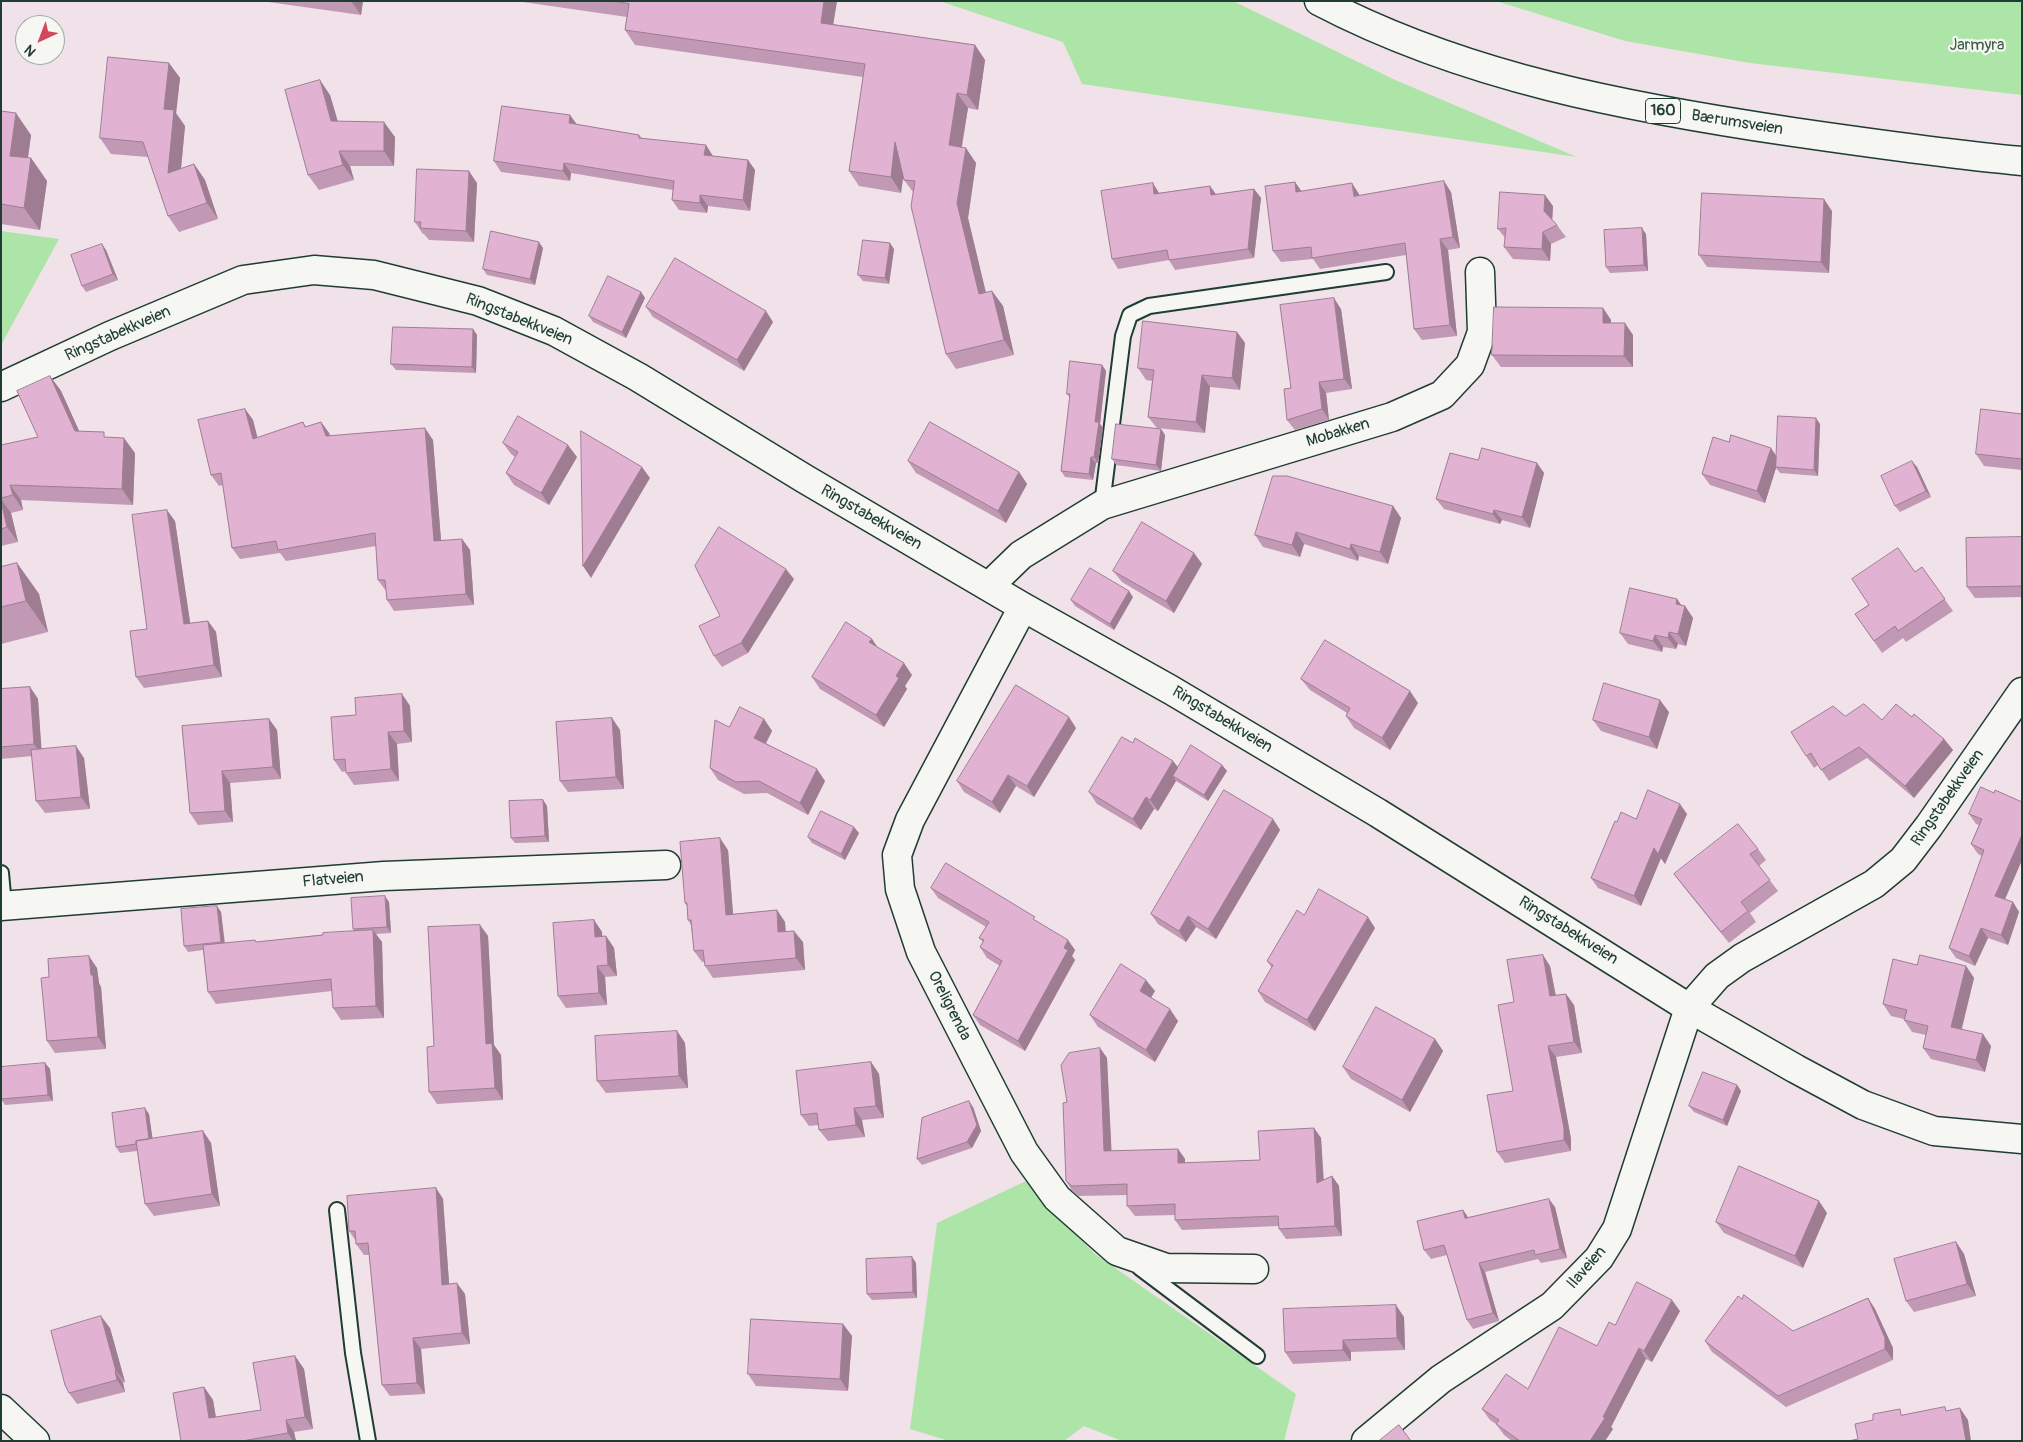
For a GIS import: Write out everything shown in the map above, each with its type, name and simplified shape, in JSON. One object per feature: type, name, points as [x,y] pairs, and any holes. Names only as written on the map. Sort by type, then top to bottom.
[{"type":"street","name":"Bærumsveien","points":[[1319,1],[1420,48],[1486,69],[1586,94],[1652,109],[1767,128],[1954,155],[2022,161]]},
{"type":"street","name":"Ringstabekkveien","points":[[1,387],[110,336],[243,280],[314,270],[374,275],[478,301],[554,331],[638,377],[805,479],[1023,607],[1171,690],[1378,813],[1689,1008],[1796,1070],[1863,1105],[1934,1131],[2022,1139]]},
{"type":"street","name":"Mobakken","points":[[989,586],[1021,555],[1102,505],[1392,417],[1442,395],[1470,365],[1482,332],[1480,272]]},
{"type":"street","name":"Oreligrenda","points":[[1023,607],[910,820],[897,855],[900,889],[921,952],[1024,1152],[1057,1198],[1117,1251],[1166,1268],[1254,1269]]},
{"type":"street","name":"Ringstabekkveien","points":[[1689,1008],[1717,976],[1742,958],[1874,884],[1903,860],[1929,826],[2022,692]]},
{"type":"street","name":"Flatveien","points":[[2,906],[384,876],[666,865]]},
{"type":"street","name":"Ilaveien","points":[[1366,1441],[1441,1379],[1552,1306],[1599,1258],[1617,1229],[1689,1008]]},
{"type":"street","points":[[1,1409],[35,1441]]},
{"type":"lane","points":[[1102,505],[1123,336],[1130,315],[1148,306],[1386,272]]},
{"type":"lane","points":[[1,873],[2,906]]},
{"type":"lane","points":[[337,1210],[353,1353],[368,1441]]},
{"type":"lane","points":[[1117,1251],[1256,1356]]},
{"type":"green space","points":[[939,1],[1233,1],[1393,79],[1577,157],[1082,84],[1063,42]]},
{"type":"green space","name":"Jarmyra","points":[[1496,1],[2022,1],[2022,95],[1750,63],[1625,41]]},
{"type":"green space","points":[[1,231],[59,239],[1,345]]},
{"type":"green space","points":[[1026,1181],[1095,1254],[1296,1394],[1284,1441],[1122,1441],[1084,1426],[1064,1441],[949,1441],[910,1429],[937,1223]]},
{"type":"building","points":[[612,1],[824,1],[821,23],[975,45],[967,95],[957,93],[949,145],[966,148],[957,203],[979,294],[992,291],[1004,340],[946,354],[911,206],[915,181],[904,180],[895,142],[891,177],[849,171],[865,64],[625,30],[629,4]]},
{"type":"building","points":[[108,57],[169,63],[164,109],[174,110],[168,173],[194,164],[207,203],[168,216],[143,142],[100,138]]},
{"type":"building","points":[[320,80],[331,121],[384,122],[384,151],[339,151],[343,165],[308,175],[285,90]]},
{"type":"building","points":[[502,106],[570,115],[569,123],[639,135],[639,138],[706,145],[704,155],[748,160],[743,200],[700,195],[700,203],[672,200],[674,181],[564,163],[563,171],[494,161]]},
{"type":"building","points":[[1,111],[16,113],[10,156],[31,158],[24,208],[1,204]]},
{"type":"building","points":[[417,169],[469,171],[466,231],[420,228],[421,222],[415,222]]},
{"type":"building","points":[[1444,181],[1453,237],[1440,239],[1450,325],[1414,329],[1405,243],[1312,258],[1311,247],[1273,251],[1265,186],[1295,182],[1296,192],[1352,183],[1354,196]]},
{"type":"building","points":[[1153,183],[1154,194],[1210,186],[1211,195],[1254,189],[1248,249],[1169,260],[1167,250],[1112,259],[1101,191]]},
{"type":"building","points":[[1500,192],[1545,195],[1544,211],[1557,225],[1543,232],[1542,249],[1504,247],[1506,228],[1498,229]]},
{"type":"building","points":[[1702,193],[1824,199],[1821,262],[1699,255]]},
{"type":"building","points":[[1642,228],[1644,265],[1606,267],[1604,230]]},
{"type":"building","points":[[491,231],[539,242],[530,279],[483,269]]},
{"type":"building","points":[[863,240],[890,243],[885,278],[858,275]]},
{"type":"building","points":[[102,244],[113,274],[82,286],[71,255]]},
{"type":"building","points":[[675,258],[766,311],[737,360],[646,307]]},
{"type":"building","points":[[608,276],[641,292],[622,332],[589,316]]},
{"type":"building","points":[[1334,298],[1344,379],[1319,382],[1322,409],[1287,420],[1284,389],[1291,388],[1280,305]]},
{"type":"building","points":[[1494,307],[1603,308],[1603,323],[1625,323],[1624,356],[1492,355]]},
{"type":"building","points":[[1143,321],[1237,332],[1232,378],[1202,375],[1196,422],[1148,417],[1154,370],[1138,368]]},
{"type":"building","points":[[393,327],[473,329],[472,367],[391,364]]},
{"type":"building","points":[[1070,361],[1102,365],[1095,422],[1099,422],[1094,457],[1091,457],[1089,474],[1061,471],[1070,394],[1067,394]]},
{"type":"building","points":[[50,376],[75,431],[104,432],[104,437],[124,438],[122,489],[10,485],[13,495],[1,498],[1,445],[38,437],[17,391]]},
{"type":"building","points":[[245,409],[253,439],[303,422],[305,427],[321,422],[326,436],[425,428],[434,541],[462,539],[466,594],[387,600],[385,580],[378,580],[375,533],[278,550],[276,541],[232,548],[221,473],[211,475],[198,420]]},
{"type":"building","points":[[1981,409],[2022,414],[2022,459],[1976,454]]},
{"type":"building","points":[[518,416],[568,445],[541,493],[506,473],[518,452],[503,443]]},
{"type":"building","points":[[1778,416],[1816,418],[1814,470],[1776,467]]},
{"type":"building","points":[[930,422],[1019,472],[998,511],[908,461]]},
{"type":"building","points":[[1116,424],[1161,429],[1156,465],[1112,459]]},
{"type":"building","points":[[581,431],[642,467],[583,566]]},
{"type":"building","points":[[1731,435],[1771,448],[1757,491],[1702,474],[1713,437],[1729,442]]},
{"type":"building","points":[[1482,448],[1537,463],[1522,517],[1494,510],[1493,514],[1436,499],[1450,453],[1478,460]]},
{"type":"building","points":[[1912,461],[1926,491],[1895,506],[1881,476]]},
{"type":"building","points":[[1273,476],[1287,476],[1393,506],[1380,552],[1351,544],[1350,549],[1296,532],[1292,545],[1255,535]]},
{"type":"building","points":[[1,501],[7,527],[1,529]]},
{"type":"building","points":[[167,510],[184,624],[208,621],[214,665],[136,677],[130,631],[147,629],[132,515]]},
{"type":"building","points":[[1142,522],[1194,553],[1166,601],[1113,571]]},
{"type":"building","points":[[719,527],[786,569],[741,643],[714,656],[699,626],[720,616],[695,566]]},
{"type":"building","points":[[2022,537],[2022,586],[1967,587],[1966,538]]},
{"type":"building","points":[[1898,548],[1915,572],[1922,567],[1945,599],[1898,631],[1895,626],[1874,641],[1855,614],[1869,605],[1852,579]]},
{"type":"building","points":[[17,563],[26,601],[1,607],[1,567]]},
{"type":"building","points":[[1090,568],[1129,591],[1110,624],[1071,600]]},
{"type":"building","points":[[1630,588],[1677,599],[1676,604],[1685,606],[1678,634],[1669,632],[1668,638],[1655,635],[1653,641],[1620,633]]},
{"type":"building","points":[[846,622],[872,639],[869,642],[904,663],[896,676],[899,678],[876,715],[812,677]]},
{"type":"building","points":[[1325,640],[1410,691],[1382,738],[1346,716],[1350,708],[1301,679]]},
{"type":"building","points":[[1604,683],[1660,700],[1649,737],[1593,720]]},
{"type":"building","points":[[1016,685],[1069,717],[1027,786],[1008,775],[992,802],[957,781]]},
{"type":"building","points":[[30,687],[34,744],[1,747],[1,689]]},
{"type":"building","points":[[402,694],[404,731],[388,732],[391,769],[346,773],[345,759],[334,760],[331,717],[356,715],[355,698]]},
{"type":"building","points":[[1864,704],[1882,720],[1896,704],[1912,717],[1914,714],[1944,739],[1905,786],[1859,747],[1821,770],[1811,753],[1806,756],[1791,732],[1833,706],[1845,716]]},
{"type":"building","points":[[740,707],[764,719],[754,738],[817,769],[800,803],[759,781],[736,782],[710,768],[715,720],[729,727]]},
{"type":"building","points":[[612,718],[616,777],[560,781],[556,722]]},
{"type":"building","points":[[269,719],[273,767],[222,771],[225,811],[190,813],[182,726]]},
{"type":"building","points":[[1122,737],[1133,743],[1135,738],[1173,761],[1150,800],[1146,797],[1133,819],[1089,792]]},
{"type":"building","points":[[1191,745],[1222,765],[1204,795],[1173,776]]},
{"type":"building","points":[[76,746],[81,797],[36,801],[31,750]]},
{"type":"building","points":[[1981,787],[1994,793],[1995,790],[2022,802],[2022,835],[1995,896],[2013,902],[2001,935],[1981,928],[1969,956],[1949,948],[1984,850],[1971,844],[1982,819],[1969,814]]},
{"type":"building","points":[[1224,790],[1273,819],[1208,929],[1188,916],[1179,931],[1151,914]]},
{"type":"building","points":[[1648,790],[1680,804],[1658,854],[1654,848],[1634,896],[1591,878],[1615,821],[1617,822],[1621,812],[1636,819]]},
{"type":"building","points":[[543,800],[545,836],[511,838],[509,801]]},
{"type":"building","points":[[821,811],[854,827],[841,854],[808,837]]},
{"type":"building","points":[[1738,824],[1758,849],[1750,854],[1770,880],[1741,902],[1748,911],[1721,932],[1674,874]]},
{"type":"building","points":[[720,838],[726,915],[777,910],[778,932],[794,931],[796,958],[705,966],[703,950],[694,951],[691,920],[688,920],[687,903],[685,903],[680,842]]},
{"type":"building","points":[[946,863],[1035,917],[1033,919],[1068,940],[1064,948],[1068,950],[1018,1041],[973,1015],[1002,961],[980,947],[984,940],[979,938],[989,922],[931,888]]},
{"type":"building","points":[[1319,889],[1368,917],[1307,1020],[1258,991],[1273,965],[1267,961],[1297,910],[1304,915]]},
{"type":"building","points":[[385,896],[387,927],[353,929],[351,898]]},
{"type":"building","points":[[217,906],[221,942],[184,946],[181,909]]},
{"type":"building","points":[[594,920],[595,937],[606,936],[608,965],[597,966],[599,993],[558,996],[553,923]]},
{"type":"building","points":[[480,925],[486,1044],[492,1043],[495,1088],[429,1092],[427,1047],[434,1046],[428,927]]},
{"type":"building","points":[[373,930],[376,1006],[333,1008],[331,979],[208,992],[203,945],[255,940],[256,942],[323,935],[323,933]]},
{"type":"building","points":[[1543,955],[1550,996],[1566,994],[1574,1042],[1548,1046],[1564,1128],[1564,1140],[1497,1152],[1487,1095],[1513,1091],[1498,1005],[1514,1002],[1507,960]]},
{"type":"building","points":[[1920,955],[1966,966],[1951,1027],[1983,1034],[1976,1060],[1923,1048],[1928,1026],[1904,1020],[1907,1010],[1883,1004],[1893,959],[1917,965]]},
{"type":"building","points":[[89,956],[91,975],[93,975],[98,1037],[47,1041],[41,978],[49,977],[48,959]]},
{"type":"building","points":[[1121,964],[1146,980],[1140,991],[1170,1009],[1146,1050],[1090,1015]]},
{"type":"building","points":[[1376,1007],[1435,1039],[1402,1100],[1343,1067]]},
{"type":"building","points":[[677,1031],[679,1076],[597,1081],[595,1036]]},
{"type":"building","points":[[1100,1048],[1104,1151],[1178,1149],[1178,1163],[1260,1160],[1258,1131],[1314,1128],[1317,1183],[1332,1176],[1335,1226],[1279,1229],[1278,1216],[1175,1220],[1175,1204],[1127,1206],[1127,1184],[1072,1186],[1066,1181],[1063,1103],[1067,1102],[1061,1065],[1069,1053]]},
{"type":"building","points":[[871,1062],[876,1106],[854,1108],[856,1125],[819,1130],[817,1113],[801,1115],[796,1071]]},
{"type":"building","points":[[45,1063],[48,1095],[1,1099],[1,1067]]},
{"type":"building","points":[[1703,1072],[1737,1085],[1723,1120],[1689,1106]]},
{"type":"building","points":[[969,1101],[977,1125],[967,1142],[917,1159],[922,1118]]},
{"type":"building","points":[[145,1108],[149,1139],[136,1141],[136,1144],[116,1147],[112,1113]]},
{"type":"building","points":[[203,1131],[212,1194],[145,1204],[136,1141]]},
{"type":"building","points":[[1739,1166],[1819,1201],[1795,1256],[1716,1222]]},
{"type":"building","points":[[436,1188],[442,1285],[457,1283],[462,1333],[413,1338],[417,1383],[382,1385],[368,1243],[356,1244],[355,1231],[349,1231],[347,1196]]},
{"type":"building","points":[[1549,1199],[1560,1249],[1535,1255],[1534,1250],[1479,1263],[1493,1313],[1467,1320],[1444,1245],[1424,1250],[1417,1221],[1463,1210],[1465,1218]]},
{"type":"building","points":[[1956,1242],[1967,1284],[1906,1301],[1894,1259]]},
{"type":"building","points":[[912,1257],[913,1292],[867,1294],[866,1259]]},
{"type":"building","points":[[1637,1282],[1672,1300],[1644,1351],[1639,1348],[1603,1417],[1605,1418],[1590,1441],[1520,1441],[1496,1424],[1499,1420],[1482,1409],[1506,1374],[1528,1389],[1559,1327],[1597,1346],[1609,1322],[1615,1325]]},
{"type":"building","points":[[1744,1295],[1793,1331],[1868,1298],[1885,1338],[1885,1349],[1778,1396],[1705,1341],[1738,1296],[1742,1299]]},
{"type":"building","points":[[1396,1305],[1397,1338],[1343,1340],[1343,1350],[1285,1352],[1283,1309]]},
{"type":"building","points":[[101,1316],[117,1380],[69,1393],[65,1385],[51,1331]]},
{"type":"building","points":[[751,1319],[843,1324],[840,1379],[748,1374]]},
{"type":"building","points":[[295,1356],[305,1417],[286,1420],[288,1433],[242,1441],[181,1441],[173,1393],[204,1387],[209,1418],[261,1410],[253,1363]]},
{"type":"building","points":[[1945,1407],[1946,1411],[1960,1408],[1966,1441],[1848,1441],[1858,1439],[1855,1424],[1873,1420],[1873,1414],[1900,1409],[1901,1415]]},
{"type":"building","points":[[1399,1425],[1411,1441],[1379,1441]]}]
